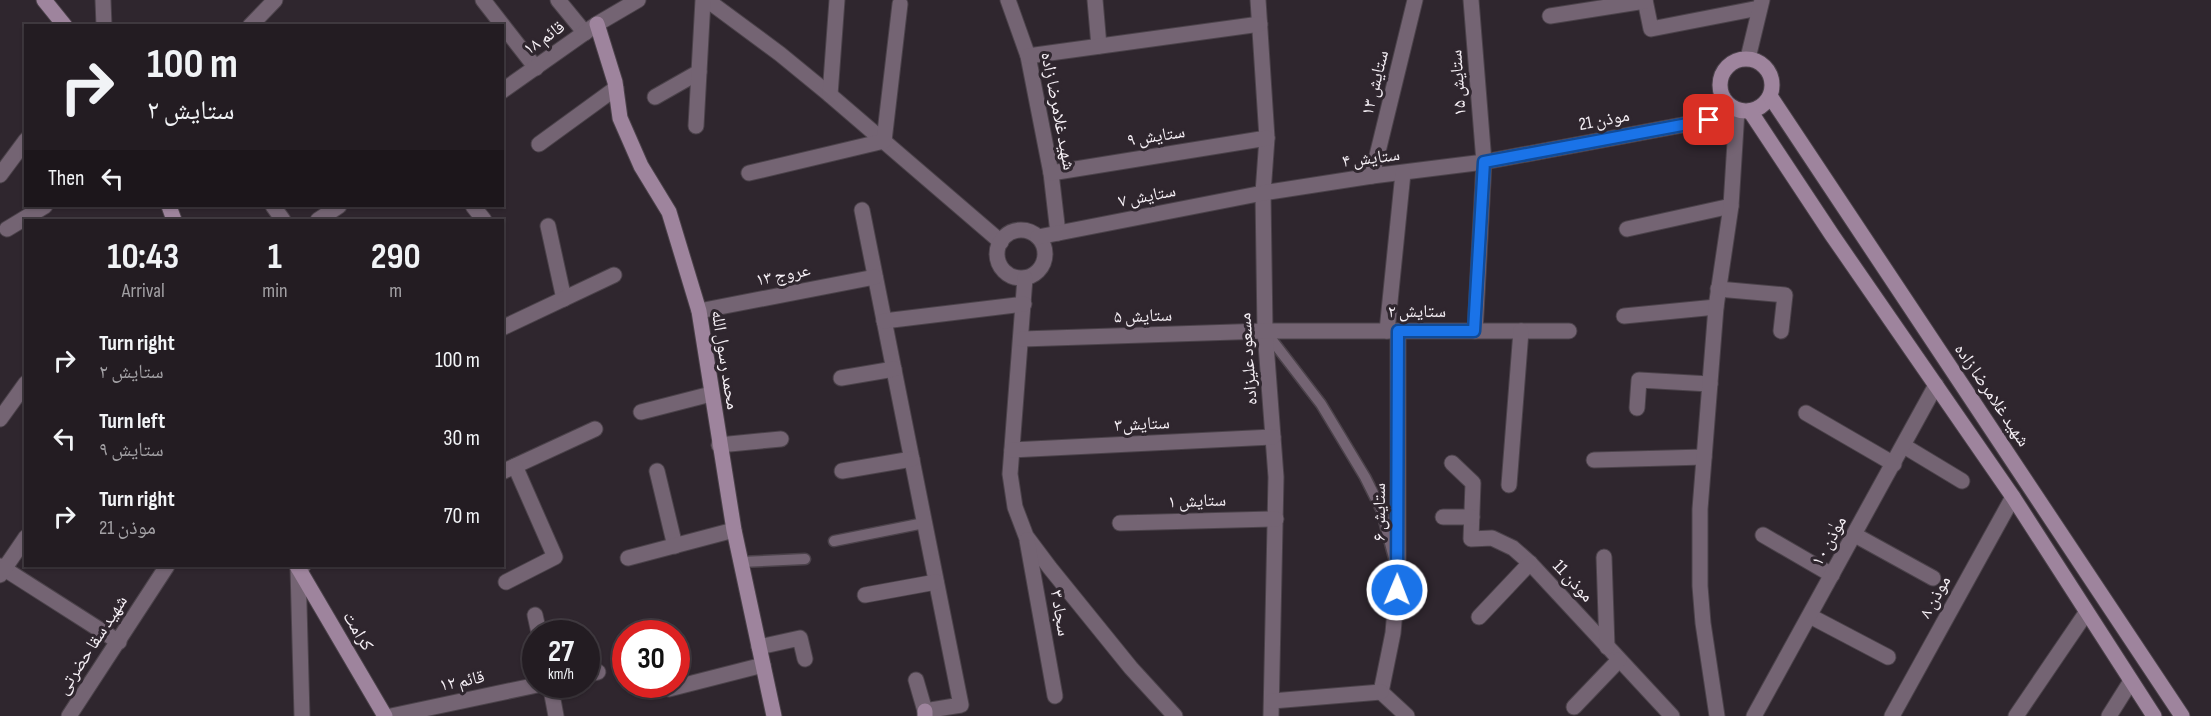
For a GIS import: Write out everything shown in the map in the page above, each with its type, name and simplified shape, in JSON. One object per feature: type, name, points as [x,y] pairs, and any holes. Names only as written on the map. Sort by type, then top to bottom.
[{"type":"street","points":[[44,0],[63,24]]},
{"type":"street","points":[[103,0],[104,24]]},
{"type":"street","points":[[251,24],[275,0]]},
{"type":"street","points":[[483,0],[502,24]]},
{"type":"street","points":[[558,0],[591,29]]},
{"type":"street","name":"قائم ۱۸","points":[[504,90],[591,29],[638,0]]},
{"type":"street","points":[[696,126],[705,0]]},
{"type":"street","points":[[705,0],[780,54],[830,94],[1001,242]]},
{"type":"street","points":[[830,94],[837,0]]},
{"type":"street","name":"شهید غلامرضا زاده","points":[[1008,0],[1028,56],[1051,173],[1059,233]]},
{"type":"street","points":[[1095,0],[1099,46]]},
{"type":"street","name":"مسعود علیزاده","points":[[1258,0],[1267,138],[1263,193],[1265,331],[1276,519],[1272,708]]},
{"type":"street","name":"ستایش ۱۳","points":[[1372,176],[1415,0]]},
{"type":"street","name":"ستایش ۱۵","points":[[1471,0],[1484,162]]},
{"type":"street","points":[[1550,16],[1645,1],[1651,29],[1761,4],[1748,58]]},
{"type":"street","points":[[884,141],[900,4]]},
{"type":"street","points":[[1028,56],[1260,24]]},
{"type":"street","points":[[504,27],[536,68]]},
{"type":"street","name":"محمد رسول الله","points":[[591,29],[616,88],[620,118],[641,166],[669,212],[699,311],[734,530],[774,716]]},
{"type":"street","points":[[1738,109],[1762,106],[1770,96],[1773,84],[1769,71],[1760,62],[1748,58],[1735,60],[1725,68],[1719,79],[1720,92],[1738,109],[1832,235],[2013,497],[2154,716]]},
{"type":"street","points":[[655,97],[699,72]]},
{"type":"street","points":[[540,144],[616,88]]},
{"type":"street","name":"شهید غلامرضا زاده","points":[[1770,96],[2182,716]]},
{"type":"street","points":[[1717,716],[1700,586],[1700,509],[1716,307],[1731,206],[1738,109]]},
{"type":"street","name":"موذن 21","points":[[1484,162],[1709,120],[1738,109]]},
{"type":"street","name":"ستایش ۹","points":[[1051,173],[1267,138]]},
{"type":"street","points":[[749,173],[884,141]]},
{"type":"street","points":[[0,175],[24,143]]},
{"type":"street","points":[[1474,331],[1484,162]]},
{"type":"street","name":"ستایش ۴","points":[[1263,193],[1484,162]]},
{"type":"street","points":[[1392,331],[1403,173]]},
{"type":"street","name":"ستایش ۷","points":[[1038,237],[1263,193]]},
{"type":"street","points":[[1627,229],[1731,206]]},
{"type":"street","points":[[7,229],[43,207]]},
{"type":"street","points":[[474,207],[483,219]]},
{"type":"street","points":[[320,219],[338,210]]},
{"type":"street","points":[[862,210],[961,705],[925,713],[916,680]]},
{"type":"street","points":[[548,226],[564,299]]},
{"type":"street","points":[[1018,230],[1029,231],[1038,237],[1044,246],[1046,256],[1042,266],[1035,274],[1025,278],[1014,277],[1005,272],[999,263],[997,252],[1001,242],[1008,234],[1018,230]]},
{"type":"street","points":[[504,327],[614,275]]},
{"type":"street","name":"عروج ۱۳","points":[[699,311],[875,277]]},
{"type":"street","points":[[1025,278],[1010,474],[1015,507],[1026,536],[1131,668],[1175,716]]},
{"type":"street","points":[[1718,289],[1785,295],[1781,331]]},
{"type":"street","points":[[884,321],[1024,304]]},
{"type":"street","points":[[1624,316],[1716,307]]},
{"type":"street","name":"ستایش ۲","points":[[1265,331],[1569,331]]},
{"type":"street","name":"ستایش ۵","points":[[1022,339],[1265,331]]},
{"type":"street","name":"ستایش ۶","points":[[1381,692],[1393,633],[1398,575],[1392,331]]},
{"type":"street","points":[[1509,485],[1521,331]]},
{"type":"street","points":[[841,378],[894,369]]},
{"type":"street","points":[[1637,408],[1639,381],[1710,384]]},
{"type":"street","name":"موٰذن ۱۰","points":[[1754,716],[1936,385]]},
{"type":"street","points":[[0,420],[24,386]]},
{"type":"street","points":[[641,412],[711,394]]},
{"type":"street","points":[[1806,413],[1894,464]]},
{"type":"street","points":[[506,582],[555,557],[509,469],[595,429]]},
{"type":"street","name":"ستایش۳","points":[[1012,450],[1273,437]]},
{"type":"street","points":[[719,445],[781,439]]},
{"type":"street","points":[[1904,446],[1962,481]]},
{"type":"street","points":[[1594,460],[1704,457]]},
{"type":"street","points":[[842,471],[912,459]]},
{"type":"street","name":"موذن 11","points":[[1452,463],[1473,483],[1471,539],[1492,538],[1514,548],[1672,716]]},
{"type":"street","points":[[657,471],[675,546]]},
{"type":"street","name":"موذن ۸","points":[[1892,716],[2013,497]]},
{"type":"street","points":[[1443,517],[1472,517]]},
{"type":"street","name":"ستایش ۱","points":[[1120,523],[1276,519]]},
{"type":"street","points":[[628,558],[734,530]]},
{"type":"street","points":[[1763,535],[1832,575]]},
{"type":"street","points":[[1855,535],[1933,578]]},
{"type":"street","name":"سجاد ۳","points":[[1026,536],[1055,696]]},
{"type":"street","points":[[24,540],[1,570],[118,642]]},
{"type":"street","points":[[1604,557],[1607,647]]},
{"type":"street","points":[[1479,617],[1530,563]]},
{"type":"street","name":"شهید سقا حضرتی","points":[[69,716],[166,567]]},
{"type":"street","points":[[299,567],[302,716]]},
{"type":"street","name":"کرامت","points":[[300,567],[385,716]]},
{"type":"street","points":[[865,595],[936,582]]},
{"type":"street","points":[[2016,716],[2086,613]]},
{"type":"street","points":[[535,615],[536,620]]},
{"type":"street","points":[[1809,616],[1888,657]]},
{"type":"street","points":[[759,647],[800,638],[805,659]]},
{"type":"street","points":[[1574,707],[1619,660]]},
{"type":"street","points":[[690,684],[763,665]]},
{"type":"street","points":[[2109,716],[2131,681]]},
{"type":"street","name":"قائم ۱۲","points":[[391,716],[522,688]]},
{"type":"street","points":[[1272,708],[1381,692],[1407,716]]},
{"type":"street","points":[[553,698],[556,716]]},
{"type":"lane","points":[[1265,331],[1320,404],[1365,477],[1382,509],[1398,575]]},
{"type":"lane","points":[[834,541],[924,523]]},
{"type":"lane","points":[[741,562],[805,559]]},
{"type":"route","points":[[1397,590],[1398,331],[1474,331],[1484,162],[1709,120]]}]
